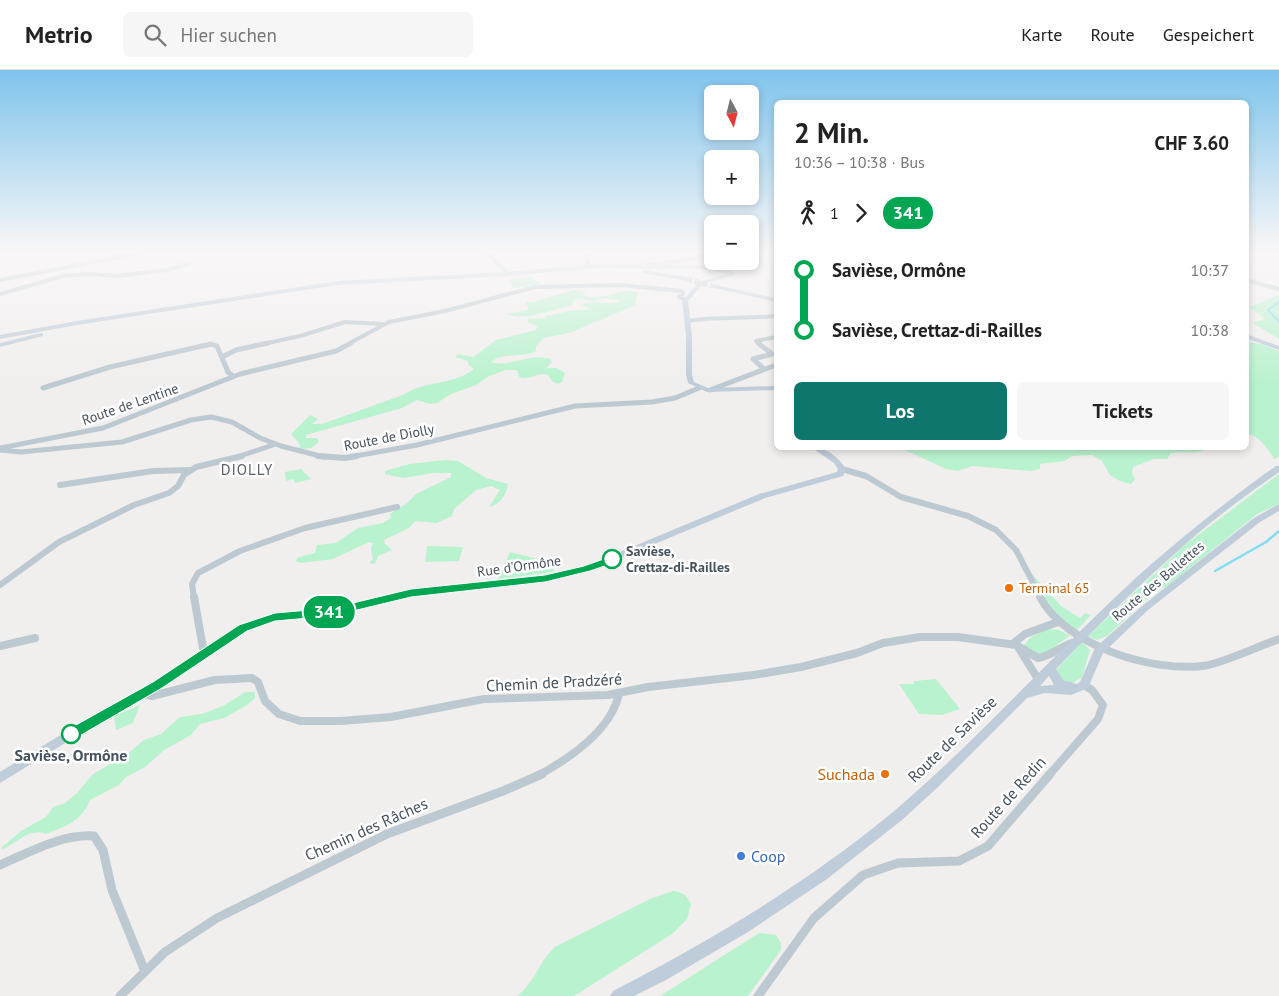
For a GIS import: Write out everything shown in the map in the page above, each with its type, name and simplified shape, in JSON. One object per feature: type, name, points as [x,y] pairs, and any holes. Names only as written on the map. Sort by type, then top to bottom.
[{"type":"street","points":[[0,337],[244,296]]},
{"type":"street","points":[[0,344],[94,324],[264,296]]},
{"type":"street","name":"Route de Lentine","points":[[0,449],[103,428],[234,376],[331,352],[385,324],[498,296]]},
{"type":"street","name":"Route de Lentine","points":[[680,296],[686,300]]},
{"type":"street","points":[[689,296],[686,300],[689,379],[699,388],[710,390],[774,388]]},
{"type":"street","points":[[759,296],[774,300]]},
{"type":"street","points":[[687,322],[708,322],[719,317],[774,316]]},
{"type":"street","name":"Route de Lentine","points":[[222,357],[236,350],[300,336],[345,322],[385,324]]},
{"type":"street","points":[[764,369],[753,359],[772,354],[756,341],[774,337]]},
{"type":"street","points":[[1249,337],[1279,348]]},
{"type":"street","points":[[43,388],[110,367],[211,344],[217,346],[228,372],[234,376]]},
{"type":"street","points":[[710,390],[774,366]]},
{"type":"street","name":"Route de Diolly","points":[[0,449],[21,452],[122,442],[191,420],[211,417],[232,422],[260,438],[276,444],[323,457],[345,458],[417,445],[575,406],[667,399],[691,393],[699,388]]},
{"type":"street","points":[[0,585],[59,542],[134,505],[171,492],[179,484],[183,476],[191,470],[208,462],[250,454],[276,444]]},
{"type":"street","points":[[821,450],[840,463],[842,469],[866,476],[901,496],[968,516],[996,530],[1016,550],[1048,610],[1058,622],[1103,648],[1135,661],[1170,666],[1204,666],[1279,639]]},
{"type":"street","name":"Route de Savièse","points":[[618,996],[744,927],[832,867],[930,786],[1024,695],[1133,584],[1191,531],[1279,468]]},
{"type":"street","name":"Rue d'Ormône","points":[[194,661],[243,628],[275,617],[323,613],[411,593],[528,581],[581,570],[642,547],[762,496],[833,477],[840,474],[842,469]]},
{"type":"street","points":[[60,485],[83,480],[104,480],[153,471],[191,470]]},
{"type":"street","points":[[208,651],[203,648],[192,584],[198,573],[240,551],[278,536],[397,507]]},
{"type":"street","name":"Route des Ballettes","points":[[1084,685],[1099,651],[1158,597],[1186,578],[1257,520],[1279,507]]},
{"type":"street","points":[[1038,679],[1030,662],[1015,642],[1020,637],[1058,622]]},
{"type":"street","name":"Chemin de Pradzéré","points":[[144,694],[152,696],[231,678],[252,678],[258,682],[265,701],[279,714],[296,720],[316,722],[382,718],[490,698],[619,694],[648,687],[708,682],[782,671],[857,653],[883,643],[920,637],[969,637],[1016,645],[1031,656],[1044,658],[1058,648],[1074,642]]},
{"type":"street","points":[[0,646],[35,638]]},
{"type":"street","points":[[0,778],[76,731],[144,694],[194,661]]},
{"type":"street","points":[[1049,668],[1055,680],[1064,685],[1084,685]]},
{"type":"street","points":[[1024,695],[1047,689],[1076,690],[1084,685]]},
{"type":"street","name":"Route de Redin","points":[[758,996],[814,918],[863,875],[898,863],[959,861],[988,846],[1098,719],[1102,705],[1098,696],[1084,685]]},
{"type":"street","name":"Chemin des Râches","points":[[120,996],[144,969],[196,930],[350,850],[415,822],[506,789],[556,766],[588,739],[612,713],[619,702],[619,694]]},
{"type":"street","points":[[0,865],[66,840],[82,836],[94,836],[102,848],[114,897],[135,941],[144,969]]},
{"type":"green space","points":[[553,296],[595,298],[637,296],[636,305],[569,333],[544,338],[536,346],[536,351],[525,355],[502,357],[491,362],[505,363],[535,357],[550,359],[552,362],[546,368],[556,368],[565,373],[562,382],[558,384],[552,381],[548,375],[541,374],[523,378],[519,377],[517,370],[506,370],[489,376],[476,385],[451,394],[437,403],[430,404],[417,400],[402,408],[306,435],[306,438],[317,438],[319,442],[311,448],[300,449],[299,443],[291,434],[310,415],[318,419],[312,424],[322,424],[403,395],[411,390],[448,381],[466,374],[474,369],[468,364],[468,361],[455,357],[458,354],[473,357],[496,340],[536,330],[538,326],[529,323],[527,319],[546,318],[546,316],[576,310],[587,310],[589,308],[581,305],[619,302],[619,300],[603,298],[594,301],[575,298],[572,305],[539,314],[522,317],[507,314],[527,310],[529,308],[525,302],[534,302]]},
{"type":"green space","points":[[1279,296],[1279,339],[1254,324],[1254,322],[1265,319],[1249,307]]},
{"type":"green space","points":[[1249,342],[1261,344],[1279,351],[1279,457],[1274,459],[1259,440],[1249,435],[1249,351],[1251,351],[1249,350]]},
{"type":"green space","points":[[905,450],[1203,450],[1199,452],[1171,453],[1167,459],[1154,459],[1133,467],[1132,474],[1135,479],[1131,484],[1120,481],[1110,475],[1102,461],[1092,455],[1072,456],[1065,461],[1040,464],[1040,469],[1031,471],[972,466],[958,471],[946,469]]},
{"type":"green space","points":[[446,460],[458,461],[486,478],[508,484],[506,492],[497,504],[489,507],[500,490],[491,486],[476,490],[454,509],[452,516],[437,523],[415,521],[409,528],[384,540],[385,544],[392,550],[378,556],[375,564],[369,563],[373,559],[371,549],[373,543],[369,542],[333,559],[301,563],[295,561],[299,557],[315,553],[317,545],[336,543],[358,528],[383,523],[391,518],[390,514],[407,503],[416,494],[451,477],[451,473],[433,473],[403,478],[385,474],[385,471],[409,464]]},
{"type":"green space","points":[[301,469],[311,479],[295,483],[294,479],[286,481],[285,472]]},
{"type":"green space","points":[[1279,474],[1279,504],[1257,514],[1170,584],[1154,593],[1107,636],[1097,640],[1088,636],[1185,545]]},
{"type":"green space","points":[[427,546],[463,547],[459,561],[425,562]]},
{"type":"green space","points":[[510,552],[542,560],[554,569],[553,572],[498,579]]},
{"type":"green space","points":[[1032,574],[1061,606],[1080,618],[1085,613],[1091,615],[1077,630],[1069,625],[1056,612]]},
{"type":"green space","points":[[1048,629],[1059,630],[1070,636],[1042,653],[1036,654],[1024,645],[1031,637]]},
{"type":"green space","points":[[1082,642],[1090,650],[1082,677],[1071,684],[1062,681],[1056,670]]},
{"type":"green space","points":[[936,679],[960,709],[942,715],[919,714],[899,684],[914,684],[914,681]]},
{"type":"green space","points":[[245,692],[255,692],[255,698],[247,705],[224,718],[200,724],[191,735],[164,750],[145,767],[126,777],[119,785],[90,800],[83,813],[72,822],[46,834],[35,832],[29,834],[3,849],[1,848],[21,831],[46,817],[53,807],[65,803],[77,793],[93,774],[126,755],[144,740],[161,734],[180,717],[202,714],[225,705]]},
{"type":"green space","points":[[140,705],[133,723],[116,730],[114,716]]},
{"type":"green space","points":[[673,891],[684,894],[691,904],[687,919],[672,934],[574,996],[517,996],[529,984],[544,960],[555,947],[650,899]]},
{"type":"green space","points":[[759,933],[776,935],[781,943],[781,950],[748,996],[660,996]]},
{"type":"waterway","points":[[1279,302],[1268,310],[1279,322]]},
{"type":"waterway","points":[[1215,571],[1266,542],[1279,531]]},
{"type":"bus line","name":"341","points":[[71,734],[158,685],[243,628],[256,622],[275,617],[332,612],[430,590],[510,583],[569,574],[612,559]]},
{"type":"place","name":"Savièse, Crettaz-di-Railles","points":[[612,559]]},
{"type":"place","name":"Terminal 65","points":[[1009,588]]},
{"type":"place","name":"Savièse, Ormône","points":[[71,734]]},
{"type":"place","name":"Suchada","points":[[885,774]]},
{"type":"place","name":"Coop","points":[[741,856]]},
{"type":"district","name":"DIOLLY","points":[[247,470]]}]
